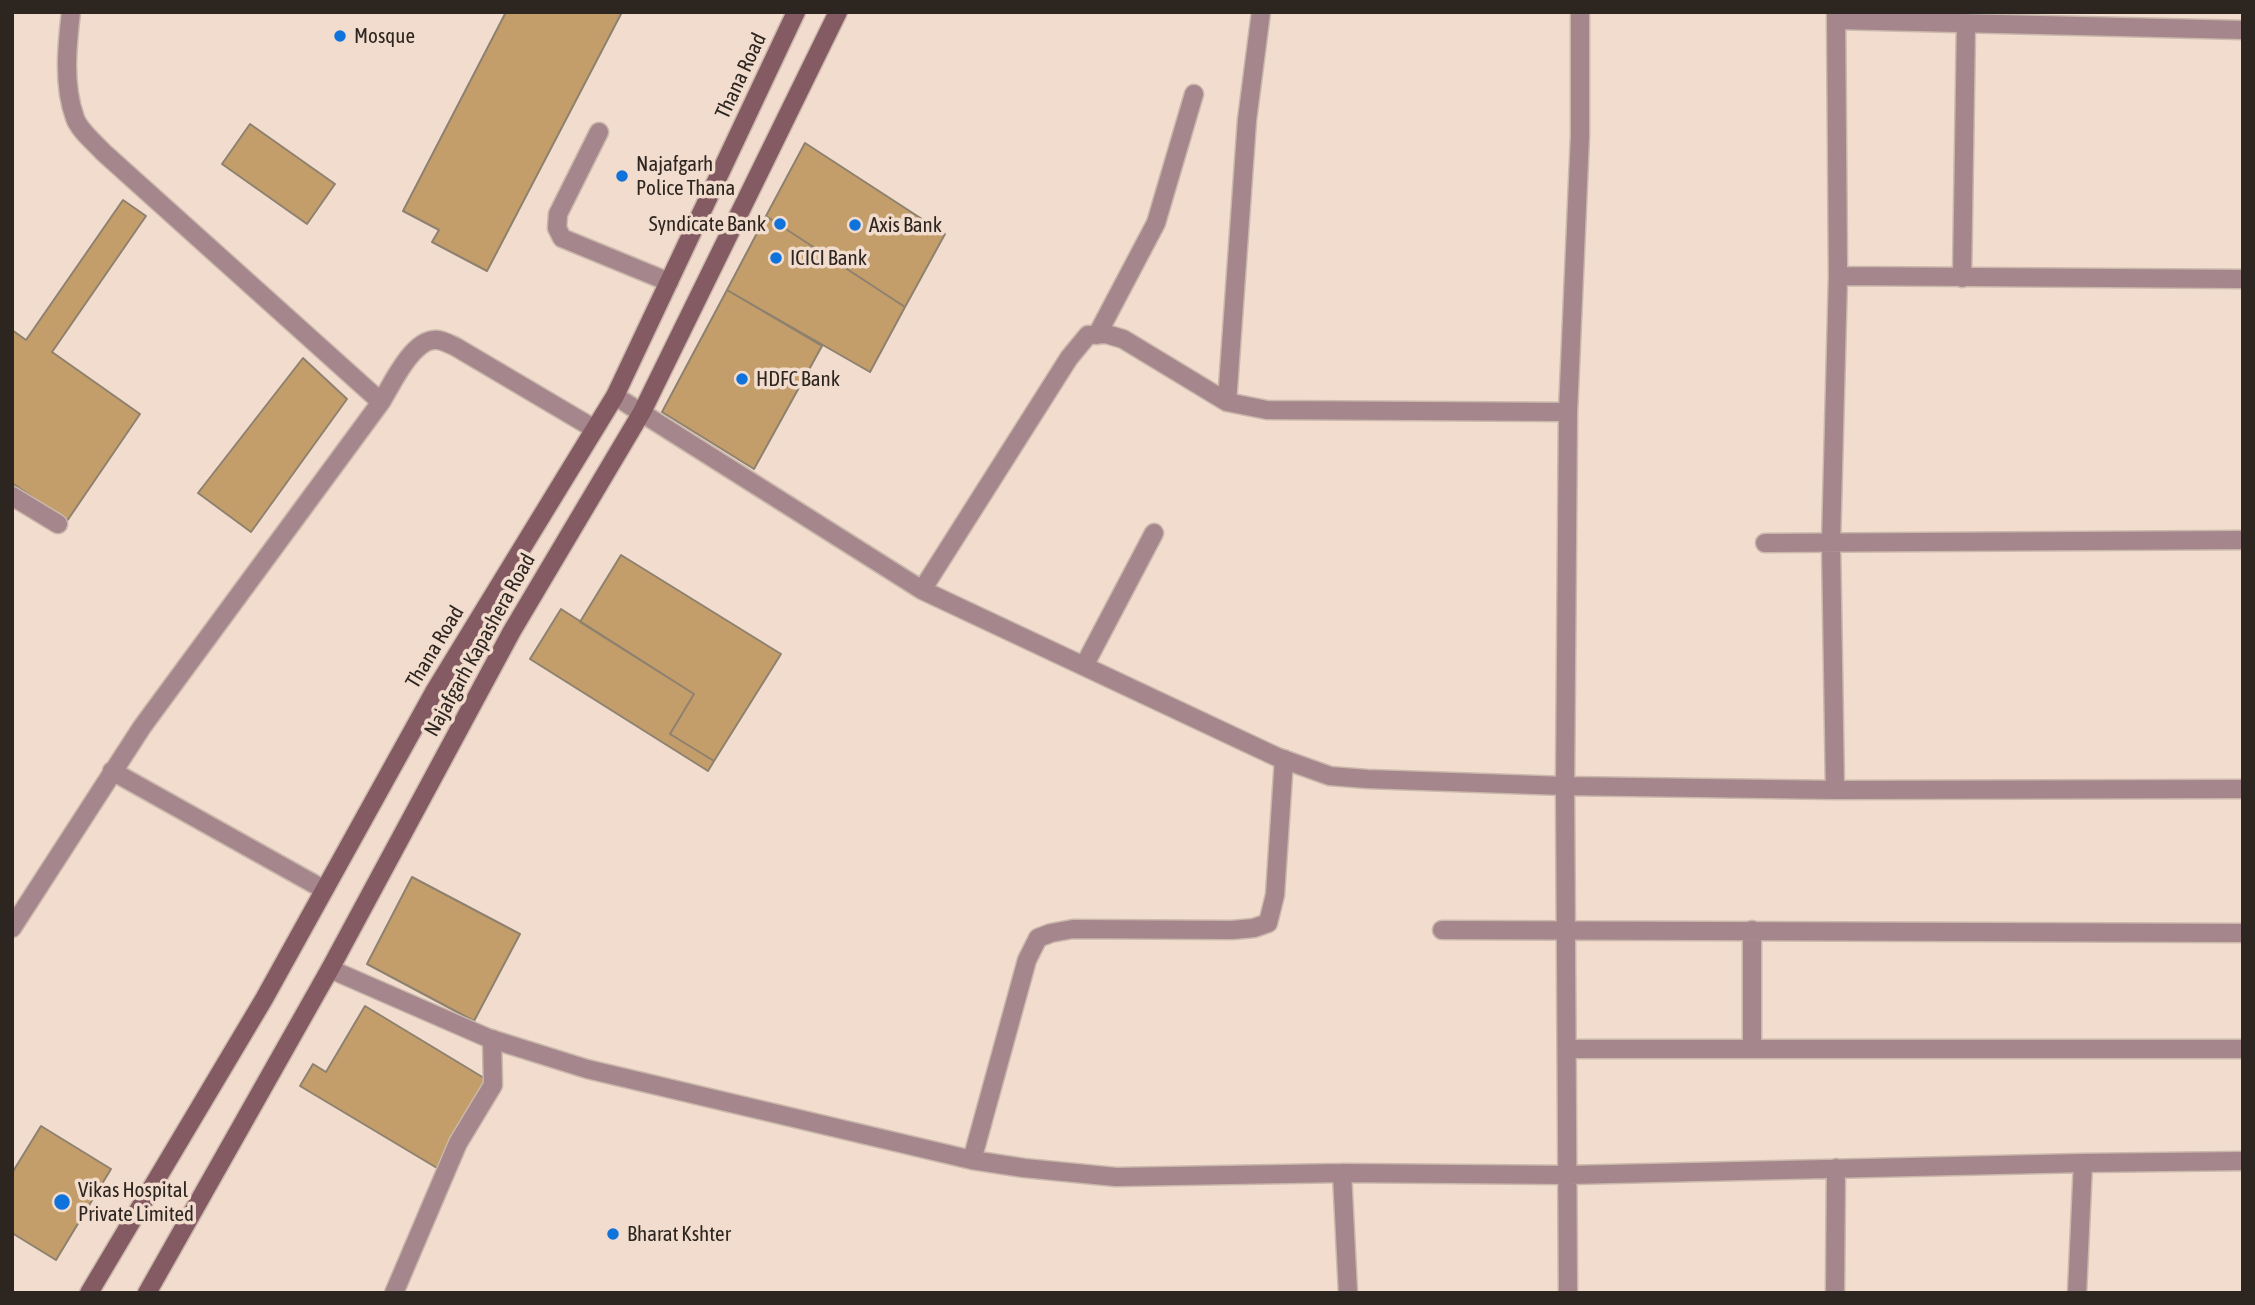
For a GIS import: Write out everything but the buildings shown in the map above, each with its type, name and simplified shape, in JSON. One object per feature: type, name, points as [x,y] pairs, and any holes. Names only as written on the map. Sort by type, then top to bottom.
[{"type":"main road","name":"Thana Road","points":[[89,1293],[264,999],[434,692],[615,396],[796,12]]},
{"type":"main road","name":"Najafgarh Kapashera Road","points":[[147,1293],[330,969],[512,631],[642,412],[838,12]]},
{"type":"street","points":[[71,12],[68,88],[75,120],[103,152],[381,402]]},
{"type":"street","points":[[1227,402],[1247,120],[1261,12]]},
{"type":"street","points":[[1568,1293],[1565,786],[1568,412],[1580,136],[1580,12]]},
{"type":"street","points":[[1835,790],[1831,542],[1838,276],[1837,16],[1966,23],[2068,19],[2243,30]]},
{"type":"street","points":[[1962,278],[1966,23]]},
{"type":"street","points":[[1097,335],[1156,223],[1194,94]]},
{"type":"street","points":[[599,132],[558,214],[557,228],[562,238],[669,282]]},
{"type":"street","points":[[1838,276],[2243,279]]},
{"type":"street","points":[[922,590],[1069,358],[1088,335],[1106,334],[1123,339],[1227,402],[1267,410],[1568,412]]},
{"type":"street","points":[[12,928],[112,771],[158,705],[381,402],[421,343],[436,339],[456,346],[593,428]]},
{"type":"street","points":[[615,396],[922,590],[1284,759],[1330,776],[1565,786],[1835,790],[2243,789]]},
{"type":"street","points":[[12,496],[58,524]]},
{"type":"street","points":[[1084,666],[1154,533]]},
{"type":"street","points":[[1765,543],[2243,540]]},
{"type":"street","points":[[972,1160],[1027,960],[1038,939],[1051,933],[1073,929],[1232,930],[1254,928],[1268,923],[1275,895],[1284,759]]},
{"type":"street","points":[[112,771],[323,889]]},
{"type":"street","points":[[1442,930],[2243,933]]},
{"type":"street","points":[[1752,930],[1752,1049]]},
{"type":"street","points":[[330,969],[492,1039],[587,1069],[972,1160],[1024,1168],[1116,1177],[1342,1173],[1568,1175],[2243,1161]]},
{"type":"street","points":[[394,1293],[458,1143],[493,1085],[492,1039]]},
{"type":"street","points":[[1567,1049],[2243,1049]]},
{"type":"street","points":[[2077,1293],[2083,1163]]},
{"type":"street","points":[[1835,1293],[1836,1168]]},
{"type":"street","points":[[1342,1173],[1348,1293]]},
{"type":"place","name":"Mosque","points":[[340,36]]},
{"type":"place","name":"Najafgarh Police Thana","points":[[622,176]]},
{"type":"place","name":"Syndicate Bank","points":[[780,224]]},
{"type":"place","name":"Axis Bank","points":[[855,225]]},
{"type":"place","name":"ICICI Bank","points":[[776,258]]},
{"type":"place","name":"HDFC Bank","points":[[742,379]]},
{"type":"place","name":"Vikas Hospital Private Limited","points":[[62,1202]]},
{"type":"place","name":"Bharat Kshter","points":[[613,1234]]}]
